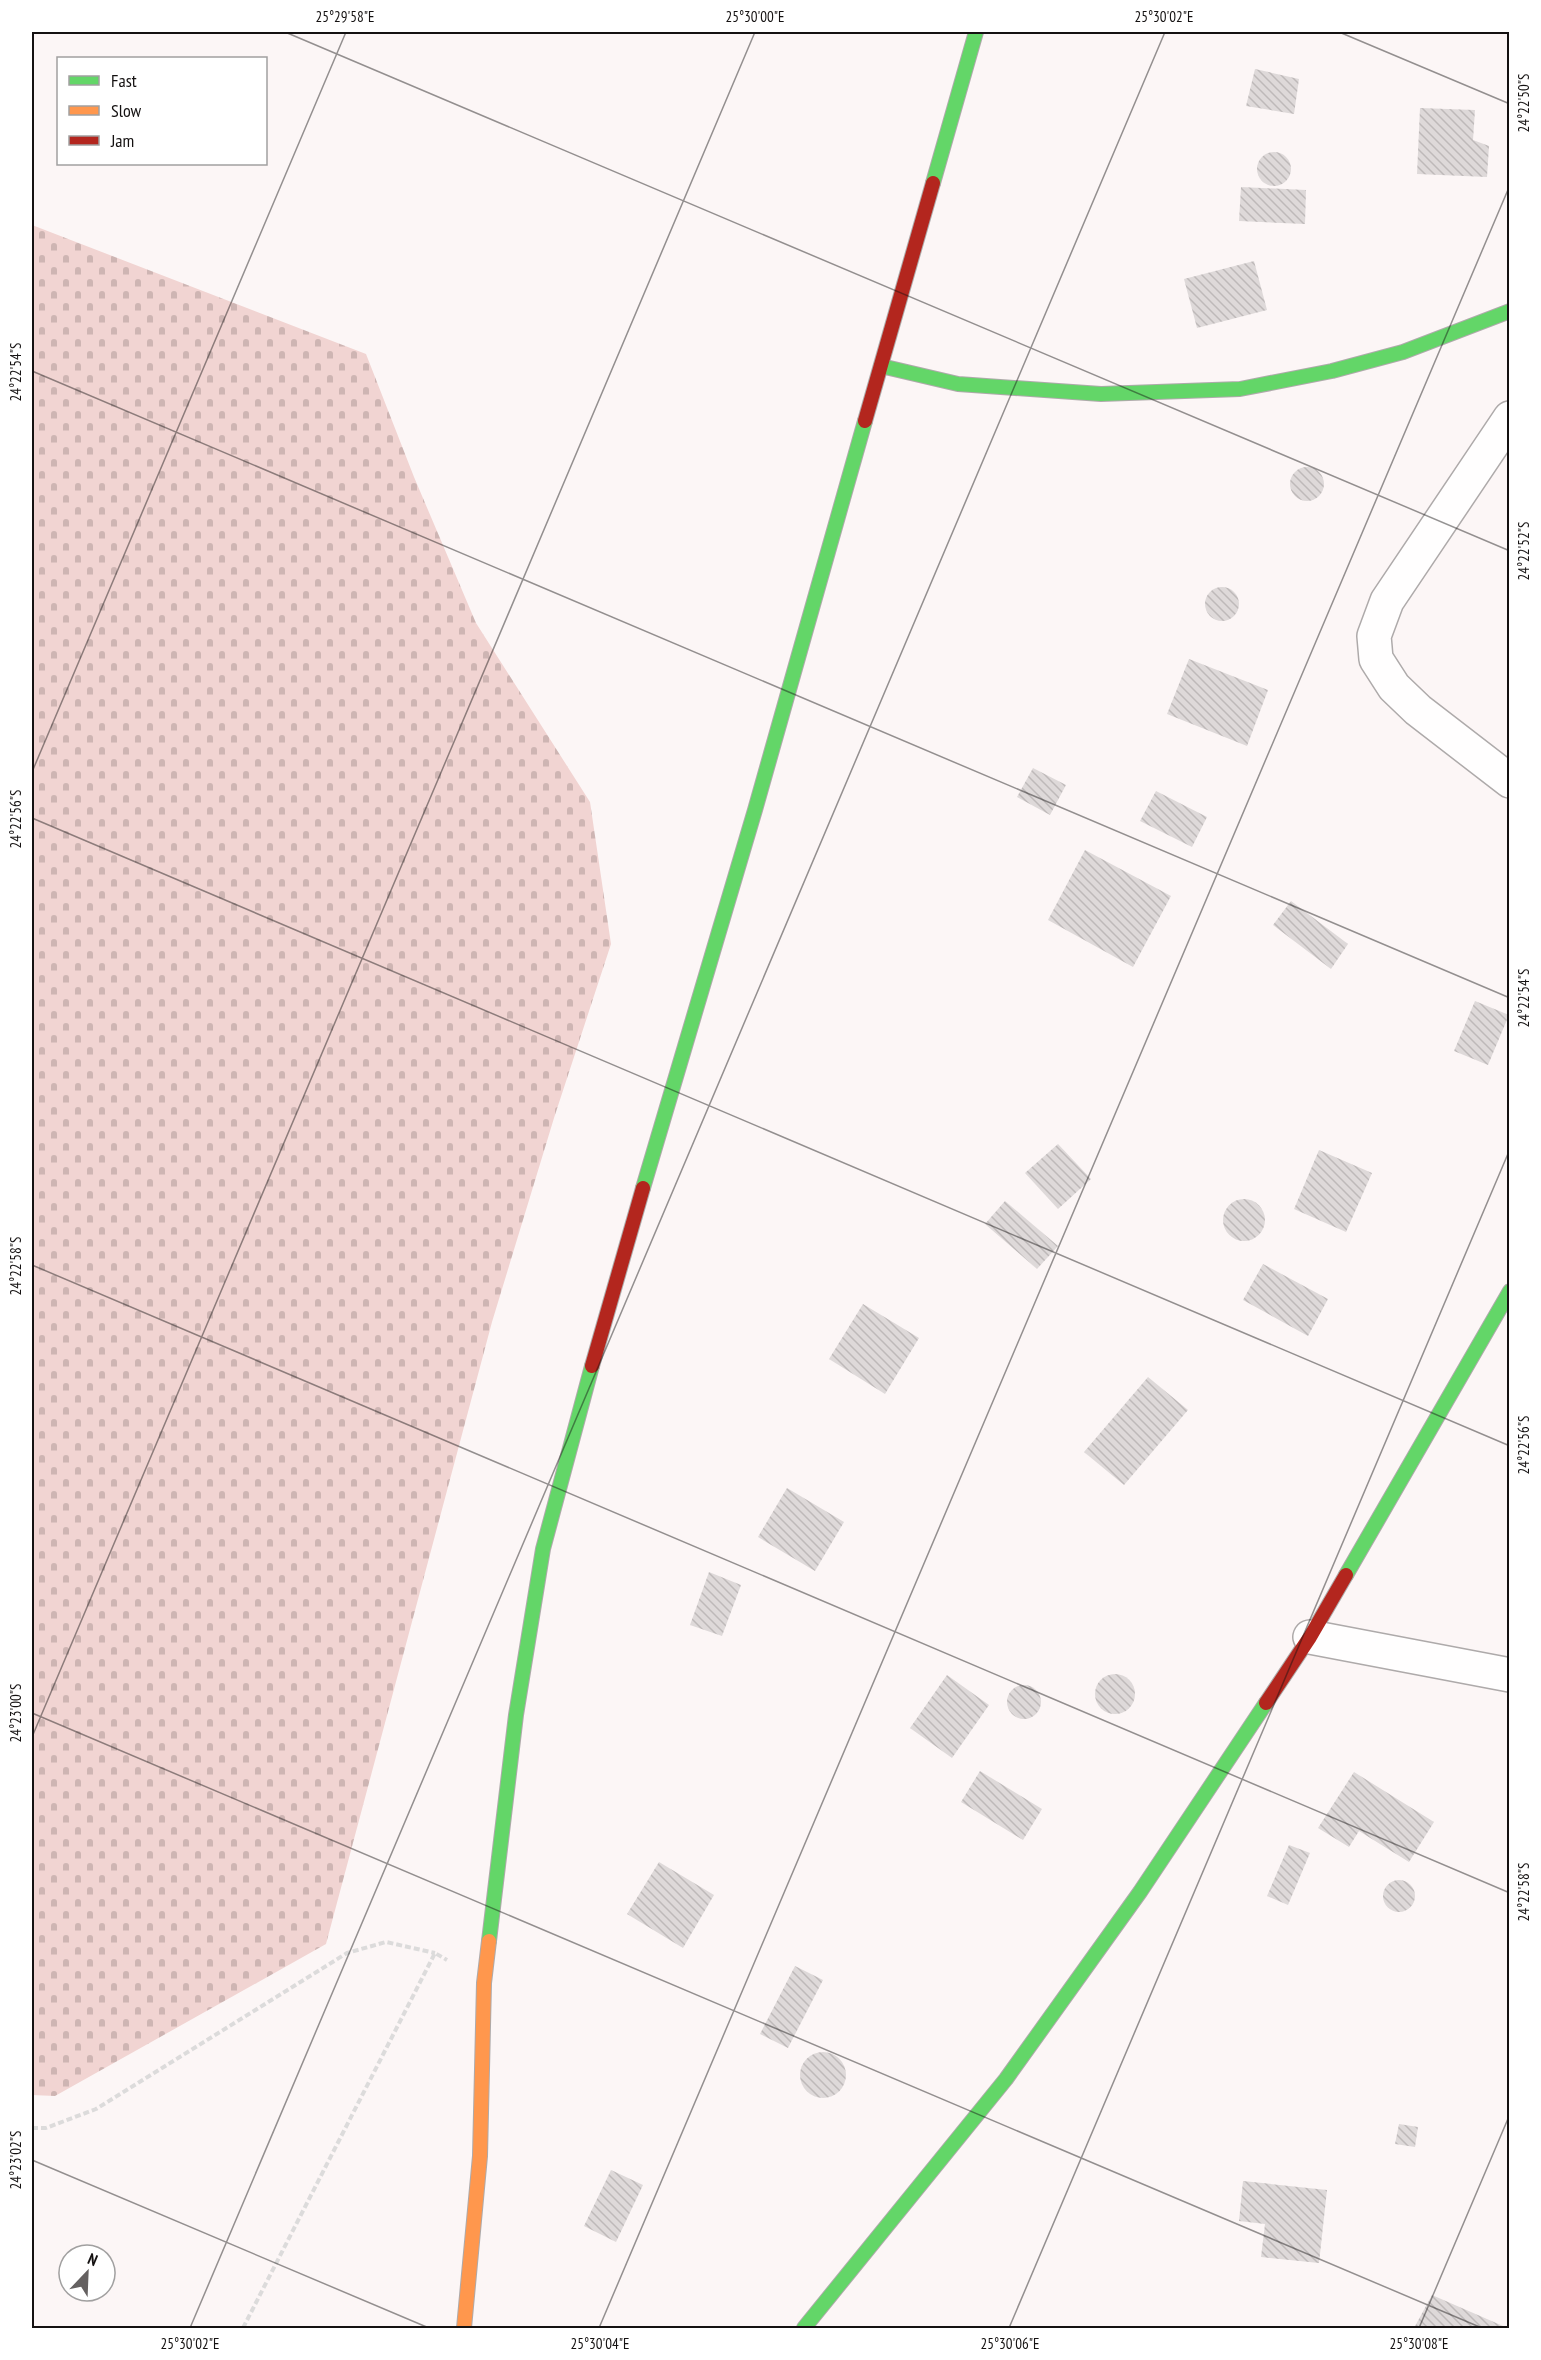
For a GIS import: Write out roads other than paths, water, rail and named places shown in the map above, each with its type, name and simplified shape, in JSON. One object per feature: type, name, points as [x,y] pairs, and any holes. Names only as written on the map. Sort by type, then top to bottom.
[{"type":"street","points":[[464,2328],[480,2156],[483,1983],[516,1715],[543,1549],[601,1332],[758,799],[976,32]]},
{"type":"street","points":[[881,366],[958,384],[1089,393],[1240,389],[1332,371],[1403,352],[1509,311]]},
{"type":"street","points":[[1509,418],[1387,601],[1374,636],[1376,659],[1394,687],[1418,710],[1509,781]]},
{"type":"street","points":[[804,2328],[1006,2079],[1140,1892],[1310,1637],[1509,1291]]},
{"type":"street","points":[[1310,1637],[1509,1675]]}]
